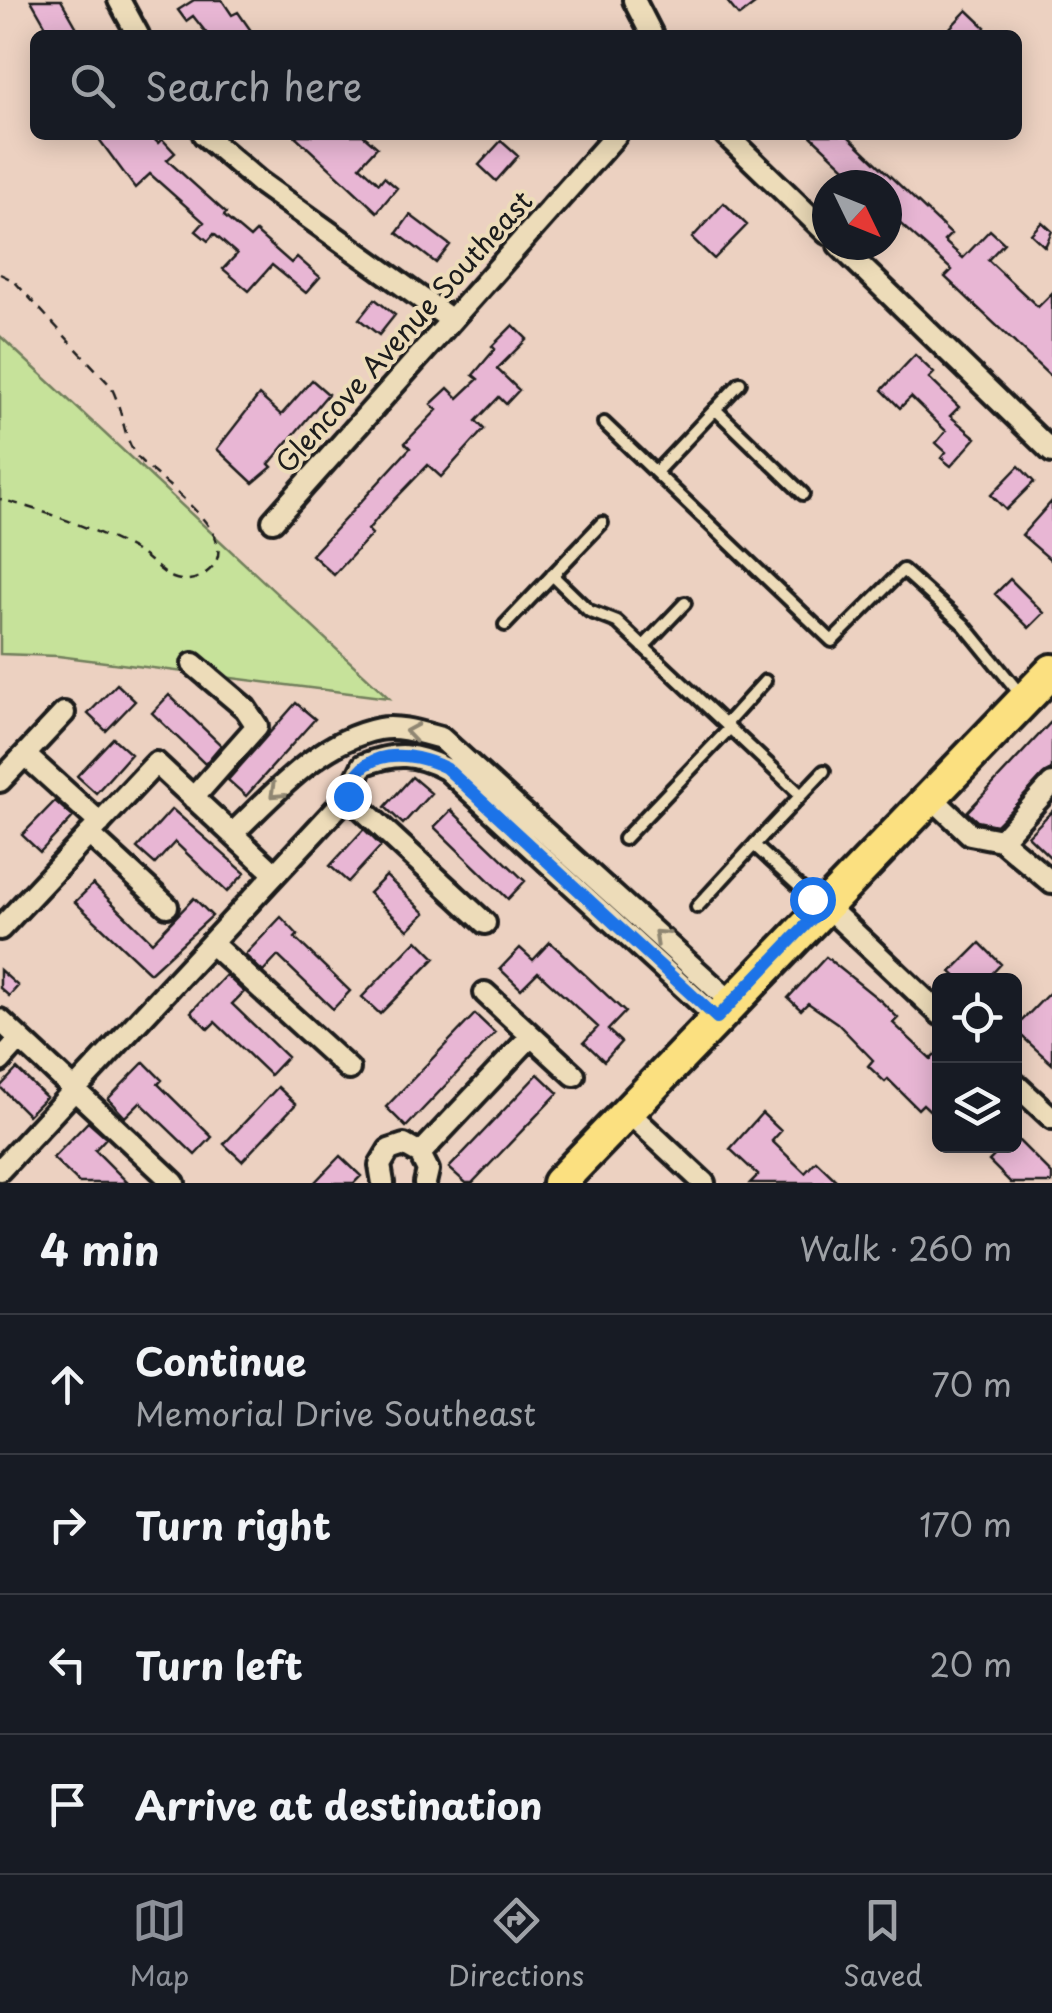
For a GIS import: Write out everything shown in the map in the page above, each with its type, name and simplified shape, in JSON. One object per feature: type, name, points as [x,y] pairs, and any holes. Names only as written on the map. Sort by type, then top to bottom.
[{"type":"main road","points":[[560,1183],[1052,671]]},
{"type":"street","points":[[119,0],[135,30]]},
{"type":"street","points":[[634,0],[649,30]]},
{"type":"street","points":[[210,140],[259,182],[450,319]]},
{"type":"street","name":"Glencove Avenue Southeast","points":[[273,521],[611,140]]},
{"type":"street","points":[[731,140],[812,218]]},
{"type":"street","points":[[854,260],[1052,452]]},
{"type":"street","points":[[192,664],[244,708],[257,726],[194,798]]},
{"type":"street","points":[[0,781],[64,713]]},
{"type":"street","points":[[232,834],[299,771],[349,741],[380,728],[441,738],[724,1010]]},
{"type":"street","points":[[349,741],[364,765]]},
{"type":"street","points":[[0,1170],[348,796],[351,783],[364,765],[402,754],[421,756],[446,768],[724,1010]]},
{"type":"street","points":[[24,755],[167,906]]},
{"type":"street","points":[[0,928],[156,763],[275,874]]},
{"type":"street","points":[[1001,840],[1052,784]]},
{"type":"street","points":[[930,795],[970,834],[983,840],[1001,840],[1052,883]]},
{"type":"street","points":[[348,796],[486,923]]},
{"type":"street","points":[[823,906],[932,1007]]},
{"type":"street","points":[[211,943],[349,1069]]},
{"type":"street","points":[[486,993],[574,1076]]},
{"type":"street","points":[[0,1020],[174,1183]]},
{"type":"street","points":[[420,1154],[532,1036]]},
{"type":"street","points":[[0,1061],[20,1039]]},
{"type":"street","points":[[1022,1090],[1052,1118]]},
{"type":"street","points":[[627,1111],[704,1183]]},
{"type":"street","points":[[383,1183],[380,1165],[389,1150],[404,1145],[420,1154],[428,1170],[425,1183]]},
{"type":"lane","points":[[656,472],[740,383]]},
{"type":"lane","points":[[715,410],[803,494]]},
{"type":"lane","points":[[604,423],[832,641],[903,570],[964,624],[1025,700]]},
{"type":"lane","points":[[504,625],[602,523]]},
{"type":"lane","points":[[552,575],[589,611],[617,622],[801,795]]},
{"type":"lane","points":[[643,647],[685,603]]},
{"type":"lane","points":[[624,840],[765,681]]},
{"type":"lane","points":[[697,906],[824,771]]},
{"type":"lane","points":[[754,845],[823,906]]},
{"type":"path","points":[[0,274],[14,281],[110,385],[120,403],[131,450],[211,527],[220,545],[217,561],[208,573],[194,579],[174,579],[136,551],[0,499]]},
{"type":"green space","points":[[0,336],[389,698],[58,656],[0,654]]},
{"type":"building","points":[[31,0],[61,0],[78,30],[48,30]]},
{"type":"building","points":[[194,0],[222,0],[232,15],[238,12],[251,30],[204,30],[193,16],[186,21],[178,10]]},
{"type":"building","points":[[726,0],[760,0],[739,16]]},
{"type":"building","points":[[967,10],[985,27],[982,30],[949,29]]},
{"type":"building","points":[[100,140],[163,140],[175,153],[167,160],[226,213],[224,216],[250,238],[256,232],[291,263],[297,257],[320,277],[306,293],[272,265],[249,291],[223,269],[237,254],[214,234],[208,241],[196,231],[204,222],[150,174],[135,188]]},
{"type":"building","points":[[299,140],[369,140],[377,147],[360,166],[379,183],[384,177],[397,188],[377,212]]},
{"type":"building","points":[[815,140],[852,140],[884,170],[847,170]]},
{"type":"building","points":[[501,141],[518,156],[496,181],[479,165]]},
{"type":"building","points":[[902,187],[951,234],[944,241],[963,258],[990,230],[1004,243],[988,260],[1038,307],[1052,293],[1052,378],[945,277],[952,270],[902,225]]},
{"type":"building","points":[[724,203],[747,225],[714,259],[692,238]]},
{"type":"building","points":[[410,215],[450,245],[436,263],[397,233]]},
{"type":"building","points":[[1042,222],[1052,231],[1045,247],[1031,234]]},
{"type":"building","points":[[375,299],[395,315],[379,335],[359,319]]},
{"type":"building","points":[[513,325],[527,339],[497,369],[519,390],[506,404],[499,397],[476,421],[484,429],[441,477],[428,465],[379,516],[368,530],[372,534],[334,575],[312,555],[410,448],[405,443],[437,410],[431,404],[448,388],[458,398],[478,379],[473,375],[495,349],[492,346]]},
{"type":"building","points":[[915,355],[934,373],[929,378],[959,407],[950,416],[976,438],[951,466],[941,458],[946,452],[936,443],[946,431],[911,397],[900,408],[882,390]]},
{"type":"building","points":[[312,380],[328,394],[269,464],[272,467],[253,483],[217,449],[259,395],[281,415]]},
{"type":"building","points":[[1019,466],[1034,482],[1006,510],[991,495]]},
{"type":"building","points":[[1052,501],[1052,561],[1022,535]]},
{"type":"building","points":[[1010,579],[1044,613],[1029,628],[995,594]]},
{"type":"building","points":[[117,684],[135,701],[106,731],[88,714]]},
{"type":"building","points":[[169,695],[221,745],[205,764],[152,713]]},
{"type":"building","points":[[296,703],[315,719],[246,796],[228,780]]},
{"type":"building","points":[[1052,721],[1052,768],[996,825],[977,821],[967,812]]},
{"type":"building","points":[[113,738],[131,754],[96,793],[77,776]]},
{"type":"building","points":[[412,777],[431,793],[403,824],[385,807]]},
{"type":"building","points":[[55,801],[73,817],[40,852],[22,835]]},
{"type":"building","points":[[172,809],[245,873],[227,892],[175,842],[155,864],[137,848]]},
{"type":"building","points":[[451,810],[525,881],[508,899],[434,827]]},
{"type":"building","points":[[1052,811],[1052,859],[1028,836]]},
{"type":"building","points":[[364,829],[381,846],[348,882],[330,866]]},
{"type":"building","points":[[386,876],[425,913],[408,930],[369,893]]},
{"type":"building","points":[[93,884],[152,942],[194,898],[212,916],[150,973],[75,902]]},
{"type":"building","points":[[281,917],[298,935],[295,938],[350,991],[333,1009],[278,956],[263,972],[245,955]]},
{"type":"building","points":[[417,940],[435,958],[380,1014],[362,997]]},
{"type":"building","points":[[550,942],[625,1012],[608,1030],[621,1042],[604,1061],[584,1042],[598,1027],[538,972],[521,989],[500,969],[520,948],[533,960]]},
{"type":"building","points":[[980,943],[1001,964],[993,973],[951,972]]},
{"type":"building","points":[[826,957],[882,1002],[898,1018],[893,1023],[932,1058],[932,1112],[923,1104],[918,1109],[888,1079],[885,1082],[868,1066],[873,1060],[837,1023],[808,1003],[801,1010],[788,998]]},
{"type":"building","points":[[0,970],[18,986],[9,996],[0,988]]},
{"type":"building","points":[[226,975],[244,992],[232,1004],[287,1057],[270,1075],[215,1022],[208,1029],[191,1012]]},
{"type":"building","points":[[1052,990],[1052,1064],[1022,1036],[1022,1021]]},
{"type":"building","points":[[475,1014],[495,1033],[406,1127],[386,1107]]},
{"type":"building","points":[[144,1062],[162,1080],[158,1084],[212,1137],[195,1155],[140,1102],[125,1117],[108,1099]]},
{"type":"building","points":[[17,1069],[46,1097],[28,1115],[0,1087]]},
{"type":"building","points":[[538,1074],[558,1093],[472,1183],[466,1183],[449,1168]]},
{"type":"building","points":[[278,1087],[296,1104],[242,1161],[224,1144]]},
{"type":"building","points":[[762,1113],[781,1131],[772,1141],[805,1173],[816,1161],[839,1183],[750,1183],[758,1175],[730,1149]]},
{"type":"building","points":[[88,1122],[106,1138],[95,1150],[128,1183],[79,1183],[53,1158]]},
{"type":"building","points":[[1022,1144],[1052,1174],[1052,1183],[1011,1183],[989,1161],[997,1153],[1022,1153]]},
{"type":"building","points":[[340,1156],[361,1176],[354,1183],[314,1183]]},
{"type":"route","points":[[348,796],[351,783],[364,765],[386,756],[421,756],[446,768],[717,1018],[822,908],[812,899]]}]
